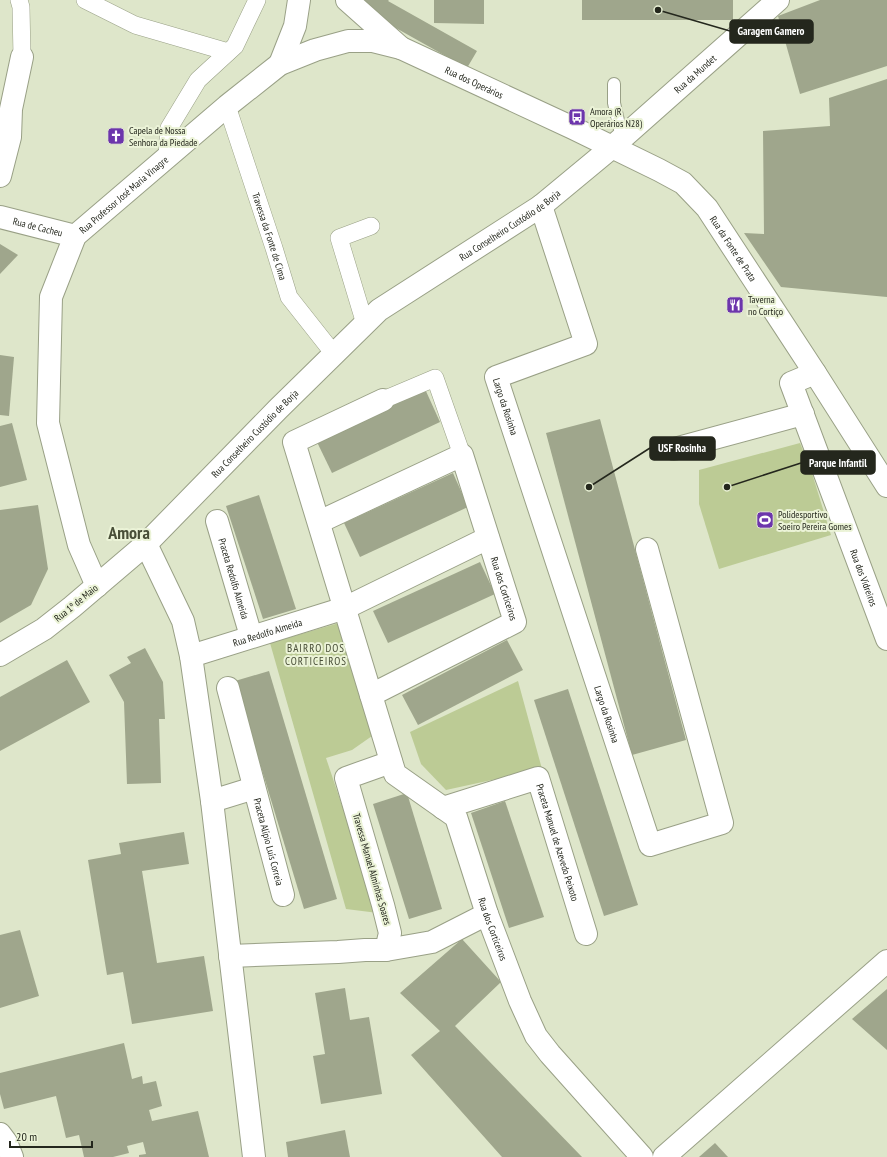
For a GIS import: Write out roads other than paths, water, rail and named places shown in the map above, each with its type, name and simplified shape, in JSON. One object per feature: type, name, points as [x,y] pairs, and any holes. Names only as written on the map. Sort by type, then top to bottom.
[{"type":"street","points":[[0,176],[10,137],[11,109],[22,57],[20,0]]},
{"type":"street","points":[[85,0],[135,25],[228,52]]},
{"type":"street","points":[[167,157],[169,128],[198,80],[235,46],[257,0]]},
{"type":"street","points":[[280,64],[295,26],[299,0]]},
{"type":"street","name":"Rua dos Operários","points":[[347,0],[401,48],[572,128],[617,143]]},
{"type":"street","name":"Rua da Mundet","points":[[617,143],[778,0]]},
{"type":"street","name":"Rua Professor José Maria Vinagre","points":[[98,586],[79,545],[48,423],[51,297],[75,236],[227,106],[280,64],[315,50],[348,41],[373,41],[401,48]]},
{"type":"street","name":"Travessa da Fonte de Cima","points":[[227,106],[289,297],[334,354]]},
{"type":"street","name":"Rua Conselheiro Custódio de Borja","points":[[146,544],[379,310],[541,206],[617,143]]},
{"type":"street","name":"Rua da Fonte de Prata","points":[[617,143],[659,170],[683,183],[707,208],[887,486]]},
{"type":"street","name":"Largo da Rosinha","points":[[541,206],[586,344],[496,377],[650,846],[722,823],[647,550]]},
{"type":"street","name":"Rua de Cacheu","points":[[0,217],[75,236]]},
{"type":"street","points":[[365,324],[339,238],[371,226]]},
{"type":"street","name":"Rua dos Vidreiros","points":[[815,373],[792,383],[887,639]]},
{"type":"street","points":[[319,522],[462,455],[435,378],[384,400]]},
{"type":"street","name":"Rua dos Corticeiros","points":[[384,400],[294,442],[395,774],[456,817],[487,914],[520,1001],[536,1036],[550,1054],[642,1157]]},
{"type":"street","points":[[674,450],[803,414]]},
{"type":"street","name":"Rua dos Corticeiros","points":[[371,694],[515,622],[462,455]]},
{"type":"street","name":"Praceta Redolfo Almeida","points":[[217,521],[251,636]]},
{"type":"street","points":[[345,608],[488,538]]},
{"type":"street","points":[[146,544],[183,621],[191,656],[212,801],[254,1157]]},
{"type":"street","name":"Rua 1º de Maio","points":[[0,655],[44,629],[98,586],[146,544]]},
{"type":"street","name":"Rua Redolfo Almeida","points":[[191,656],[251,636],[345,608]]},
{"type":"street","name":"Praceta Alípio Luís Correia","points":[[228,688],[283,896]]},
{"type":"street","name":"Travessa Manuel Alminhas Soares","points":[[386,950],[390,933],[346,778],[391,762]]},
{"type":"street","name":"Praceta Manuel de Azevedo Peixoto","points":[[443,808],[538,778],[586,934]]},
{"type":"street","name":"Praceta Alípio Luís Correia","points":[[212,801],[254,788]]},
{"type":"street","points":[[230,956],[386,950],[432,942],[487,914]]},
{"type":"street","points":[[664,1157],[887,961]]},
{"type":"street","points":[[0,1134],[6,1142],[12,1157]]},
{"type":"lane","points":[[614,84],[617,143]]},
{"type":"place","name":"Garagem Gamero","points":[[658,10]]},
{"type":"place","name":"Amora (R Operários N28)","points":[[577,117]]},
{"type":"place","name":"Capela de Nossa Senhora da Piedade","points":[[116,136]]},
{"type":"place","name":"Taverna no Cortiço","points":[[735,305]]},
{"type":"place","name":"USF Rosinha","points":[[589,487]]},
{"type":"place","name":"Parque Infantil","points":[[727,487]]},
{"type":"place","name":"Polidesportivo Soeiro Pereira Gomes","points":[[765,520]]},
{"type":"district","name":"Amora","points":[[129,532]]},
{"type":"district","name":"BAIRRO DOS CORTICEIROS","points":[[316,654]]}]
